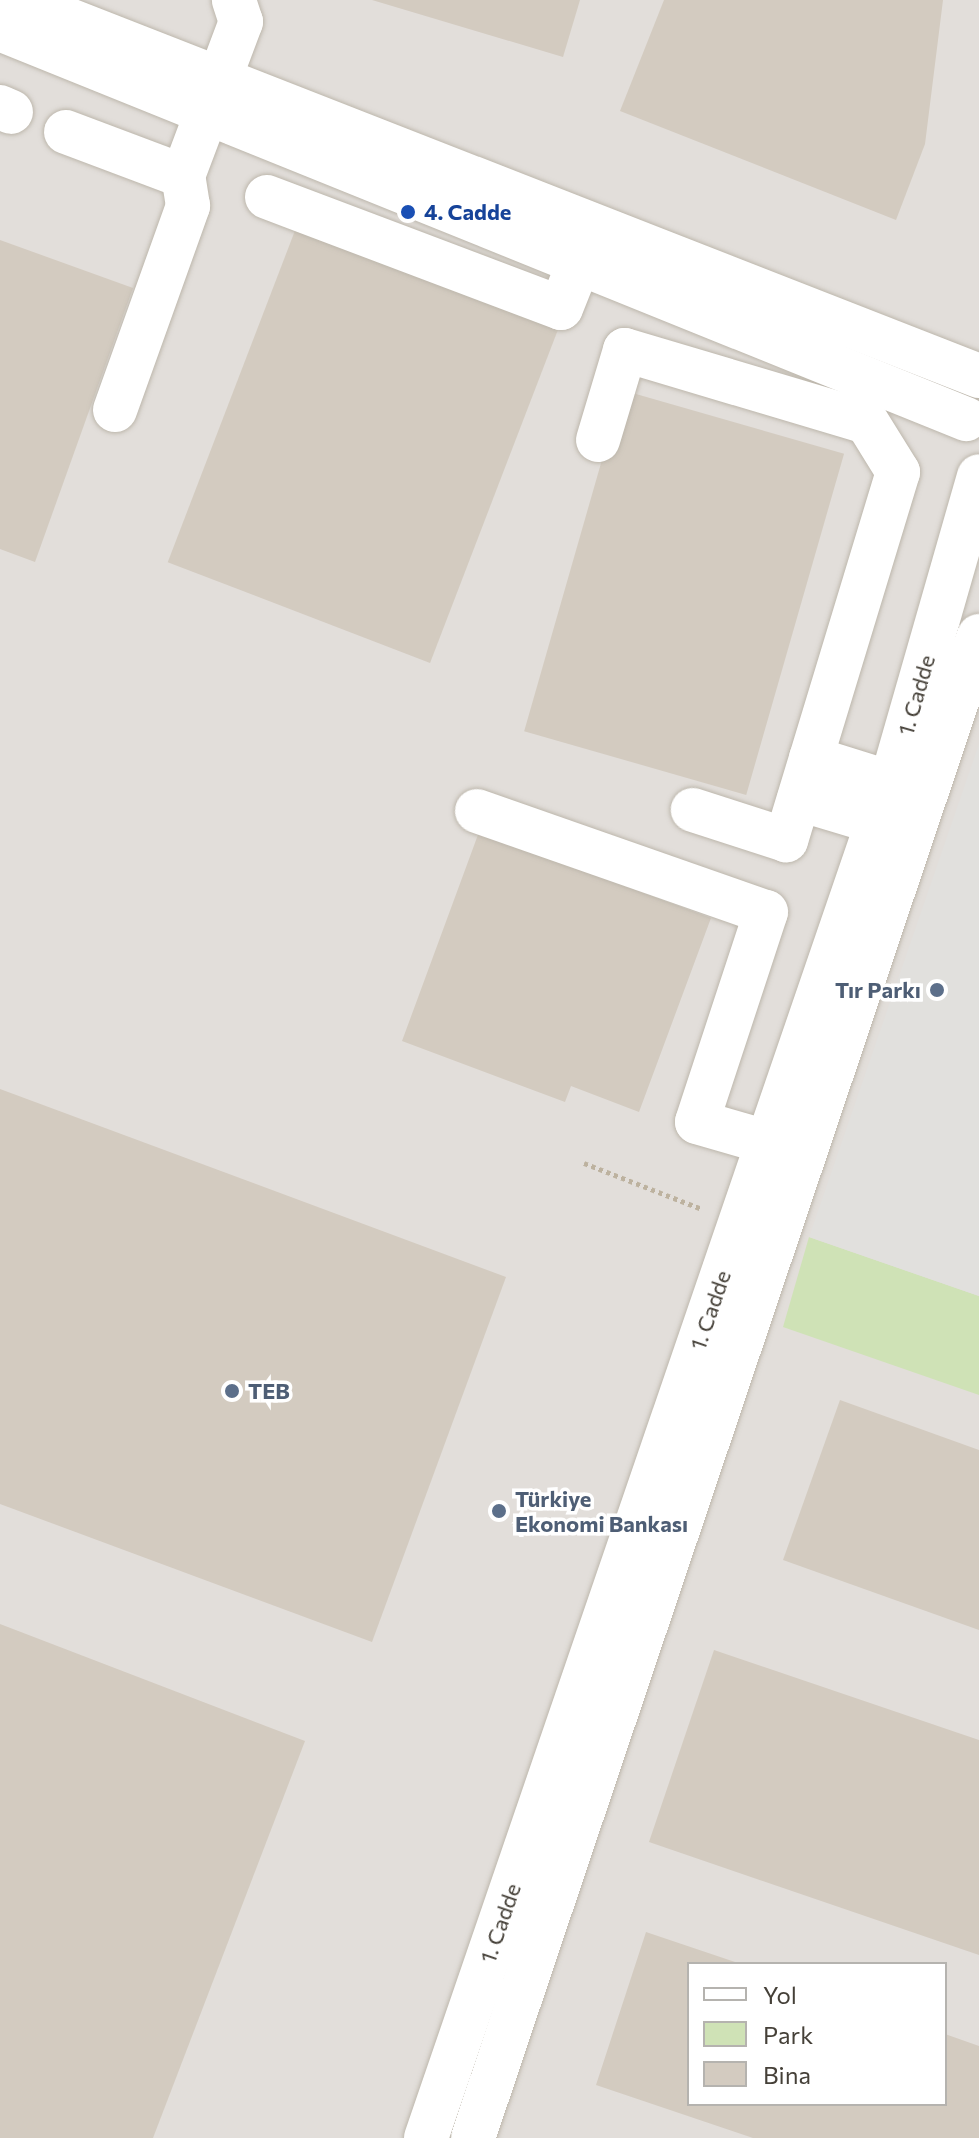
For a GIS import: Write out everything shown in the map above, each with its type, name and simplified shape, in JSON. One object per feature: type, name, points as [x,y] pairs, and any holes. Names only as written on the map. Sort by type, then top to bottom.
[{"type":"street","points":[[18,0],[214,96]]},
{"type":"street","points":[[115,410],[188,206],[183,176],[241,22],[234,0]]},
{"type":"street","points":[[0,29],[214,96],[586,244],[976,407]]},
{"type":"street","points":[[66,132],[183,176]]},
{"type":"street","points":[[267,197],[561,308],[586,244]]},
{"type":"street","points":[[598,440],[625,350],[867,422],[898,472],[786,840],[693,810]]},
{"type":"street","name":"1. Cadde","points":[[904,809],[979,476]]},
{"type":"street","name":"1. Cadde","points":[[473,2138],[784,1147],[904,809],[979,636]]},
{"type":"street","points":[[811,758],[904,809]]},
{"type":"street","points":[[799,799],[904,809]]},
{"type":"street","points":[[477,811],[766,912],[697,1122],[784,1147]]},
{"type":"street","name":"1. Cadde","points":[[426,2138],[740,1224],[784,1147]]},
{"type":"path","points":[[584,1163],[740,1224]]},
{"type":"shaded area","points":[[0,0],[979,0],[979,2138],[0,2138]]},
{"type":"shaded area","name":"Tır Parkı","points":[[979,744],[979,1296],[809,1237]]},
{"type":"green space","points":[[809,1237],[979,1296],[979,1395],[783,1327]]},
{"type":"building","points":[[372,0],[580,0],[563,57]]},
{"type":"building","points":[[664,0],[943,0],[925,144],[896,220],[620,111]]},
{"type":"building","points":[[296,228],[558,329],[430,663],[168,562]]},
{"type":"building","points":[[0,240],[133,288],[35,562],[0,549]]},
{"type":"building","points":[[622,390],[844,454],[746,795],[524,731]]},
{"type":"building","points":[[479,832],[711,918],[639,1112],[571,1086],[565,1102],[402,1041]]},
{"type":"building","name":"TEB","points":[[0,1089],[506,1277],[372,1642],[0,1504]]},
{"type":"building","points":[[840,1400],[979,1450],[979,1630],[783,1560]]},
{"type":"building","points":[[0,1624],[305,1741],[153,2138],[0,2138]]},
{"type":"building","points":[[714,1650],[979,1740],[979,1955],[649,1842]]},
{"type":"building","points":[[646,1932],[735,1962],[687,1962],[687,2106],[947,2106],[947,2035],[979,2046],[979,2138],[753,2138],[596,2085]]},
{"type":"place","name":"4. Cadde","points":[[408,212]]},
{"type":"place","name":"Tır Parkı","points":[[937,990]]},
{"type":"place","name":"TEB","points":[[232,1391]]},
{"type":"place","name":"Türkiye Ekonomi Bankası","points":[[499,1511]]}]
